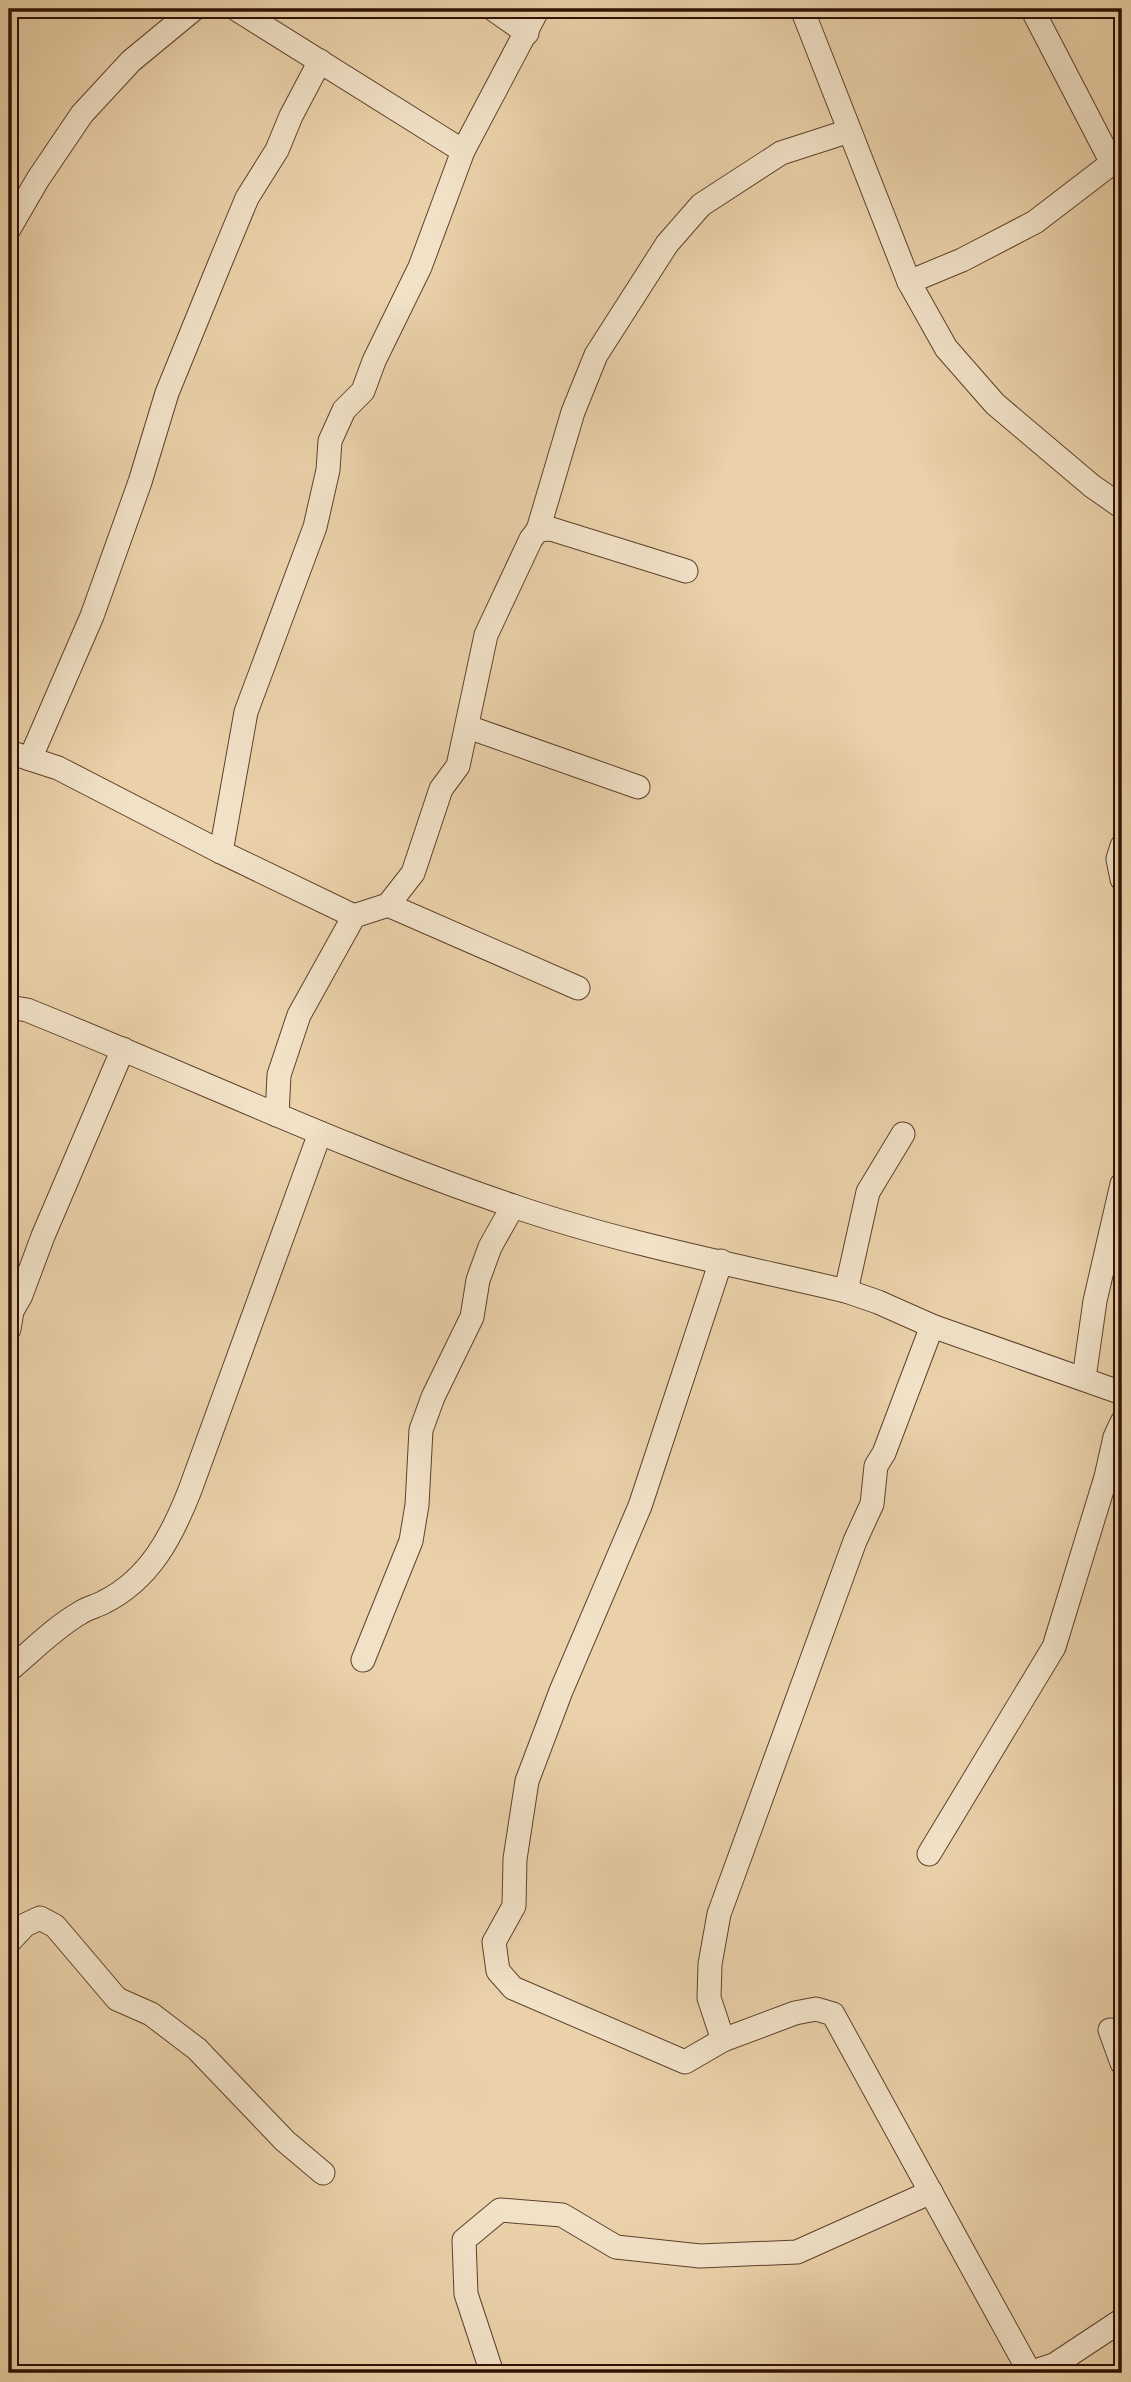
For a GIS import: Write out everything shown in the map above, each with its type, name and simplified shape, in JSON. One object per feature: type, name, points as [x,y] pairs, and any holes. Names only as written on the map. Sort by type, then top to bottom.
[{"type":"street","points":[[9,229],[32,188],[82,114],[131,61],[194,9]]},
{"type":"street","points":[[236,9],[463,151]]},
{"type":"street","points":[[493,9],[527,33]]},
{"type":"street","points":[[221,852],[246,712],[315,527],[328,470],[330,441],[344,410],[363,391],[374,361],[420,267],[463,151],[538,9]]},
{"type":"street","points":[[802,9],[909,282],[946,348],[995,404],[1092,486],[1122,507]]},
{"type":"street","points":[[909,282],[962,260],[1035,222],[1117,161],[1032,9]]},
{"type":"street","points":[[320,61],[291,116],[277,150],[247,198],[167,393],[140,482],[92,616],[19,756],[58,768],[221,852],[354,916]]},
{"type":"street","points":[[277,1115],[279,1076],[299,1014],[354,916],[388,905],[413,873],[441,789],[458,766],[486,635],[531,539],[538,530],[573,412],[596,355],[667,244],[701,205],[781,153],[849,131]]},
{"type":"street","points":[[538,530],[551,529],[686,571]]},
{"type":"street","points":[[467,727],[638,787]]},
{"type":"street","points":[[1122,846],[1118,859],[1122,879]]},
{"type":"street","points":[[388,905],[578,988]]},
{"type":"street","points":[[9,1007],[27,1010],[320,1133],[513,1206],[614,1236],[846,1291],[932,1326],[1122,1393]]},
{"type":"street","points":[[9,1329],[12,1311],[123,1049]]},
{"type":"street","points":[[9,1670],[80,1612],[105,1602],[131,1586],[161,1554],[177,1525],[320,1133]]},
{"type":"street","points":[[846,1291],[867,1192],[903,1134]]},
{"type":"street","points":[[1084,1378],[1095,1301],[1122,1184]]},
{"type":"street","points":[[363,1661],[411,1541],[419,1492],[421,1430],[433,1397],[472,1317],[478,1280],[490,1247],[513,1206]]},
{"type":"street","points":[[720,1261],[640,1506],[561,1691],[527,1781],[515,1859],[514,1906],[494,1942],[498,1971],[513,1988],[685,2062],[723,2040],[795,2013],[816,2009],[833,2014],[1030,2373],[1056,2369],[1122,2320]]},
{"type":"street","points":[[723,2040],[709,1998],[710,1964],[719,1914],[872,1504],[876,1466],[884,1453],[932,1326]]},
{"type":"street","points":[[929,1854],[1054,1647],[1106,1477],[1115,1437],[1122,1422]]},
{"type":"street","points":[[9,1942],[25,1925],[40,1918],[55,1926],[117,1999],[151,2014],[197,2049],[285,2141],[323,2173]]},
{"type":"street","points":[[1110,2030],[1122,2063]]},
{"type":"street","points":[[492,2373],[466,2294],[464,2240],[500,2210],[562,2215],[616,2247],[700,2256],[797,2252],[931,2192]]}]
